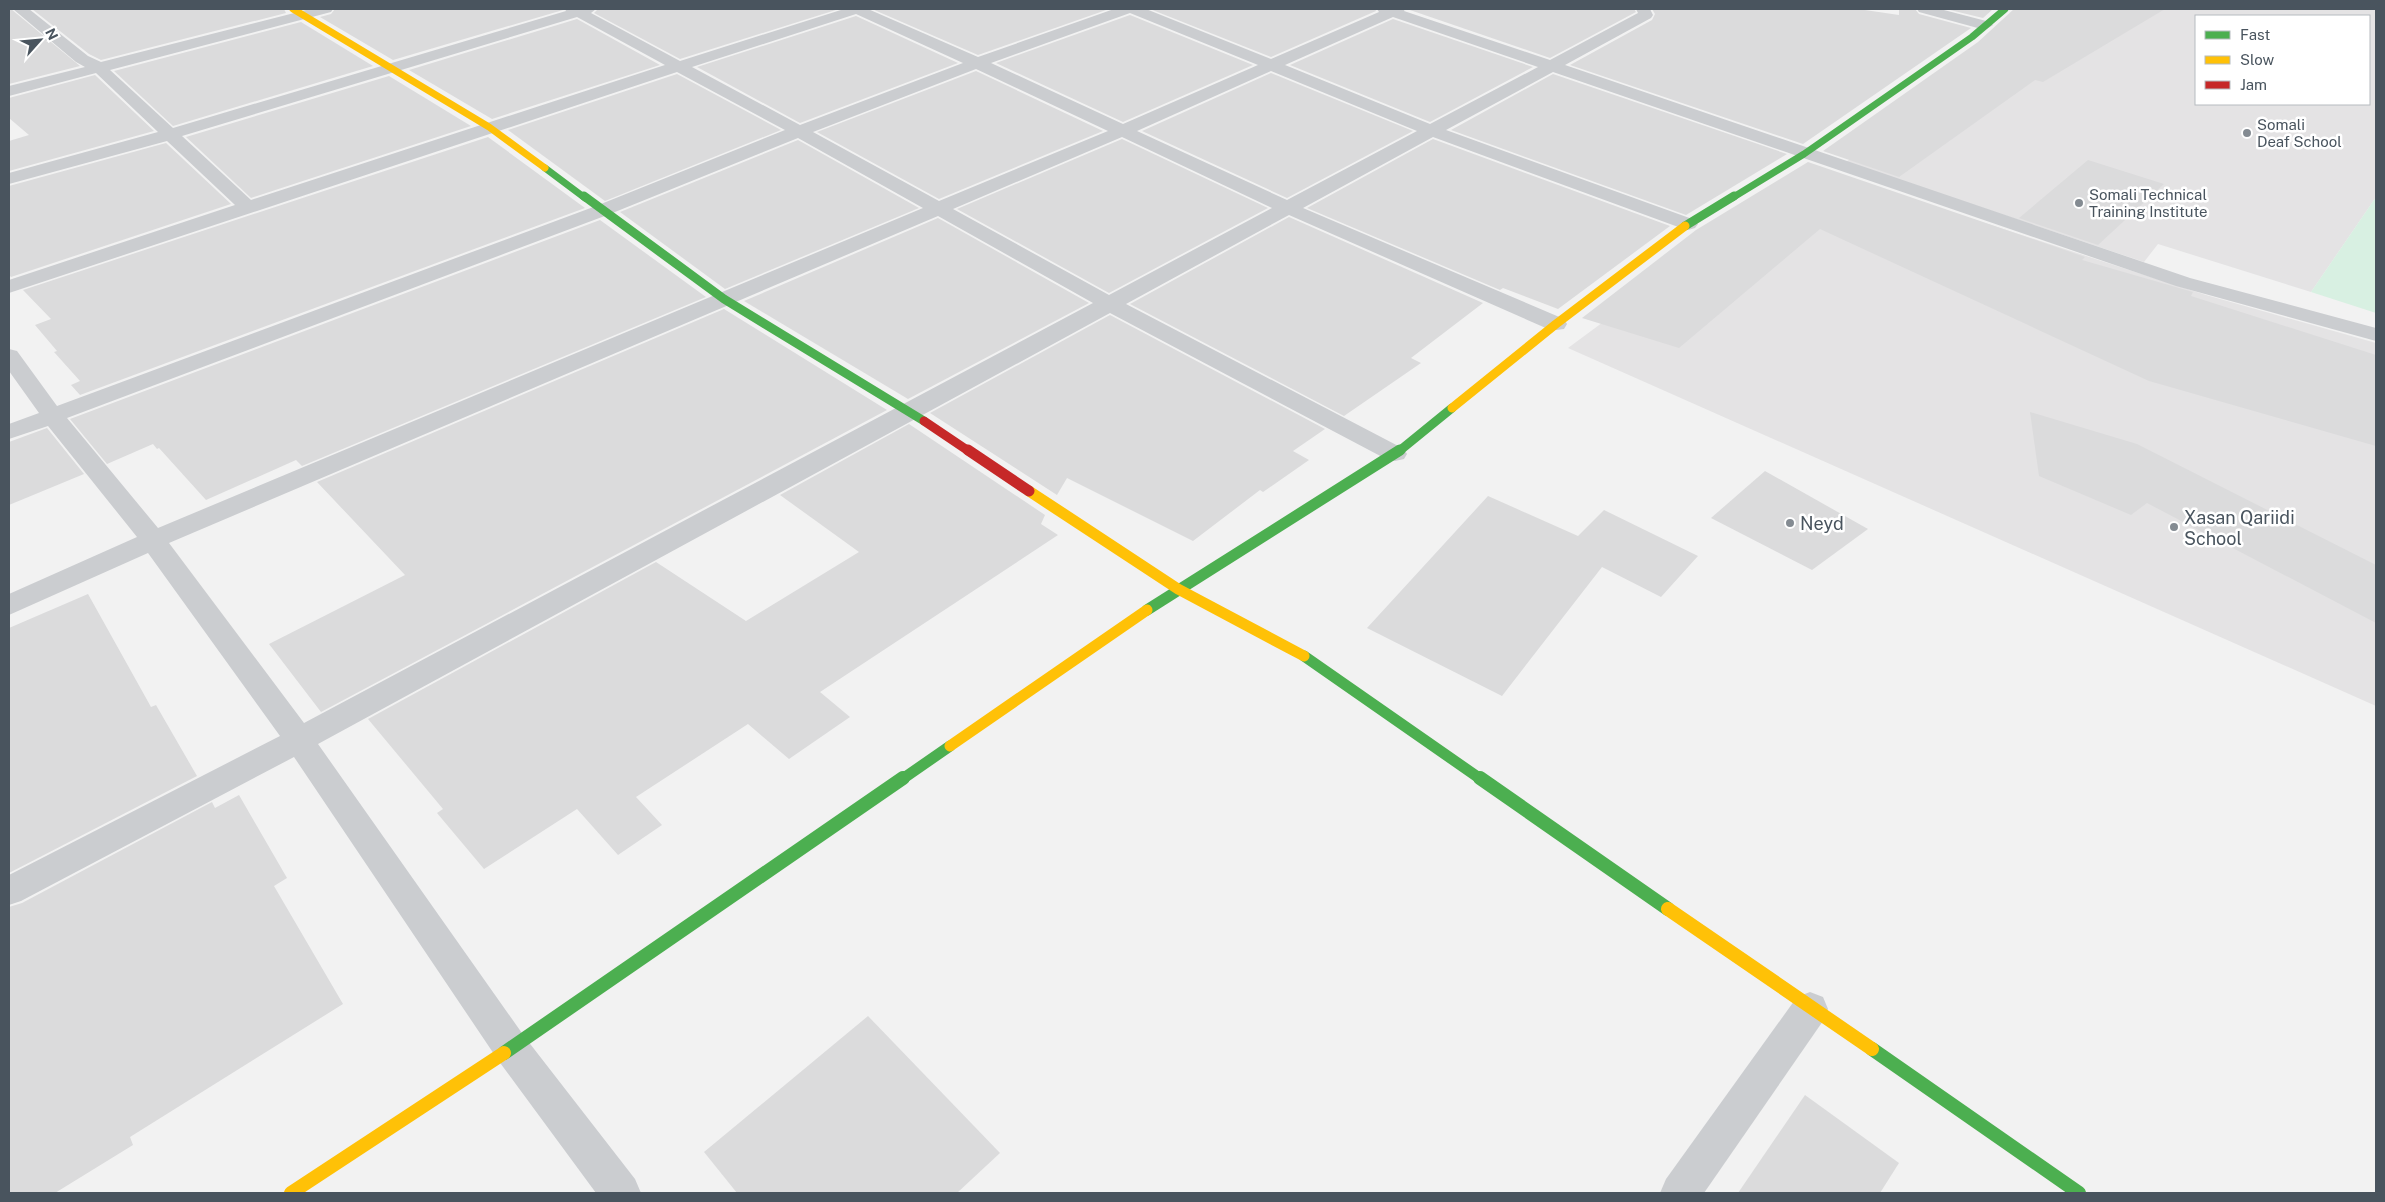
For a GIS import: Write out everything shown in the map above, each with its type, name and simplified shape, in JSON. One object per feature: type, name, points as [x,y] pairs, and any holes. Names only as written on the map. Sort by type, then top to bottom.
[{"type":"street","points":[[9,91],[298,12],[326,9]]},
{"type":"street","points":[[9,287],[489,127],[857,9],[1288,208],[1556,324]]},
{"type":"street","points":[[9,432],[603,210],[799,131],[977,63],[1127,9]]},
{"type":"street","points":[[1134,9],[1430,130],[1688,224]]},
{"type":"street","points":[[9,891],[299,740],[1288,208],[1548,65],[1646,15],[1643,9]]},
{"type":"street","points":[[1924,9],[1986,25]]},
{"type":"street","points":[[291,1193],[511,1048],[1178,589],[1395,454],[1556,324],[1688,224],[1804,154],[1972,37],[2005,9]]},
{"type":"street","points":[[9,179],[391,68],[580,10],[679,67],[799,131],[1110,304],[1395,454]]},
{"type":"street","points":[[9,605],[153,540],[1273,66],[1391,10],[1804,154],[2183,282],[2376,335]]},
{"type":"street","points":[[9,19],[30,11],[82,59],[98,68],[248,207]]},
{"type":"street","points":[[298,12],[489,127],[724,299],[908,411],[1178,589],[1301,654],[2079,1193]]},
{"type":"street","points":[[9,356],[52,415],[153,540],[299,740],[511,1048],[621,1193]]},
{"type":"street","points":[[1680,1193],[1810,1008]]},
{"type":"shaded area","name":"Somali Deaf School","points":[[2059,9],[2376,9],[2376,197],[2311,292],[2158,244],[2144,262],[1846,162]]},
{"type":"shaded area","name":"Xasan Qariidi School","points":[[1813,167],[2206,295],[2376,343],[2376,706],[1568,348]]},
{"type":"green space","points":[[2376,197],[2376,313],[2311,292]]},
{"type":"building","points":[[9,9],[11,9],[80,66],[9,84]]},
{"type":"building","points":[[32,9],[284,9],[286,13],[101,60],[89,54]]},
{"type":"building","points":[[335,9],[563,10],[393,60],[320,17],[331,14]]},
{"type":"building","points":[[598,9],[839,9],[680,59],[594,13]]},
{"type":"building","points":[[872,9],[1109,9],[978,55]]},
{"type":"building","points":[[1150,9],[1375,9],[1376,11],[1271,57]]},
{"type":"building","points":[[1407,9],[1634,9],[1636,12],[1550,58]]},
{"type":"building","points":[[1652,9],[1858,9],[1899,15],[1899,9],[1915,9],[1919,14],[1971,28],[1803,144],[1570,65],[1652,20],[1655,14]]},
{"type":"building","points":[[1946,9],[1993,9],[1983,18]]},
{"type":"building","points":[[2014,9],[2165,9],[2043,82],[2035,80],[1899,177],[1823,151],[1978,42]]},
{"type":"building","points":[[1130,15],[1253,65],[1123,122],[996,63]]},
{"type":"building","points":[[856,16],[958,63],[800,123],[697,67]]},
{"type":"building","points":[[577,19],[660,65],[492,119],[409,70]]},
{"type":"building","points":[[1393,19],[1533,67],[1430,122],[1290,65]]},
{"type":"building","points":[[301,22],[373,66],[173,126],[114,71]]},
{"type":"building","points":[[976,71],[1103,131],[939,199],[817,132]]},
{"type":"building","points":[[1271,73],[1413,131],[1287,198],[1142,131]]},
{"type":"building","points":[[677,74],[781,130],[605,201],[508,130]]},
{"type":"building","points":[[1553,74],[1787,154],[1686,215],[1451,130]]},
{"type":"building","points":[[95,75],[154,131],[9,171],[9,141],[29,135],[9,118],[9,98]]},
{"type":"building","points":[[389,76],[471,126],[251,198],[186,137]]},
{"type":"building","points":[[488,137],[585,208],[80,395],[71,385],[80,381],[54,352],[57,351],[35,325],[51,319],[23,290]]},
{"type":"building","points":[[1122,139],[1268,208],[1109,293],[957,209]]},
{"type":"building","points":[[1433,139],[1670,226],[1558,309],[1503,288],[1500,290],[1307,208]]},
{"type":"building","points":[[798,140],[919,208],[725,289],[620,212]]},
{"type":"building","points":[[166,143],[231,204],[11,277],[9,275],[9,186]]},
{"type":"building","points":[[2088,160],[2164,184],[2098,245],[2019,218]]},
{"type":"building","points":[[1808,162],[2085,257],[2082,260],[2193,292],[2191,296],[2376,355],[2376,446],[2149,381],[1820,229],[1679,348],[1582,318],[1696,230]]},
{"type":"building","points":[[1289,217],[1483,303],[1411,358],[1421,363],[1344,416],[1130,304]]},
{"type":"building","points":[[938,218],[1089,303],[908,399],[744,301]]},
{"type":"building","points":[[600,220],[706,297],[302,466],[296,460],[206,500],[159,448],[157,449],[153,444],[107,464],[70,419]]},
{"type":"building","points":[[724,309],[887,410],[321,712],[269,644],[405,575],[317,482]]},
{"type":"building","points":[[1110,315],[1325,429],[1293,451],[1309,460],[1263,492],[1260,490],[1193,541],[1067,478],[1057,495],[930,413]]},
{"type":"building","points":[[2030,412],[2137,444],[2376,565],[2376,623],[2147,503],[2131,515],[2039,476]]},
{"type":"building","points":[[909,424],[1045,515],[1041,524],[1058,535],[820,692],[850,717],[789,759],[748,724],[636,797],[662,825],[618,855],[577,809],[484,869],[437,813],[443,809],[368,719],[656,562],[746,621],[859,552],[780,495]]},
{"type":"building","points":[[47,428],[84,474],[9,505],[9,442]]},
{"type":"building","name":"Neyd","points":[[1765,471],[1868,529],[1812,570],[1711,518]]},
{"type":"building","points":[[1488,496],[1578,536],[1604,510],[1698,556],[1661,597],[1602,567],[1502,696],[1367,628]]},
{"type":"building","points":[[88,594],[151,707],[156,705],[197,776],[9,873],[9,628]]},
{"type":"building","points":[[239,795],[287,878],[274,886],[343,1004],[130,1137],[133,1145],[55,1193],[9,1193],[9,907],[22,903],[212,802],[215,808]]},
{"type":"building","points":[[868,1016],[1000,1153],[957,1193],[737,1193],[704,1152]]},
{"type":"building","points":[[1805,1095],[1899,1163],[1880,1193],[1738,1193]]},
{"type":"traffic: fast","points":[[1685,226],[1804,154],[1972,37],[2005,9]]},
{"type":"traffic: fast","points":[[545,168],[724,299],[924,421]]},
{"type":"traffic: fast","points":[[1147,610],[1395,454],[1452,408]]},
{"type":"traffic: fast","points":[[1304,656],[1668,909]]},
{"type":"traffic: fast","points":[[504,1053],[950,746]]},
{"type":"traffic: fast","points":[[1872,1049],[2079,1193]]},
{"type":"traffic: slow","points":[[293,9],[489,127],[545,168]]},
{"type":"traffic: slow","points":[[1452,408],[1556,324],[1685,226]]},
{"type":"traffic: slow","points":[[1029,491],[1178,589],[1304,656]]},
{"type":"traffic: slow","points":[[950,746],[1147,610]]},
{"type":"traffic: slow","points":[[1668,909],[1872,1049]]},
{"type":"traffic: slow","points":[[291,1193],[504,1053]]},
{"type":"traffic: jam","points":[[924,421],[1029,491]]},
{"type":"place","name":"Somali Deaf School","points":[[2247,133]]},
{"type":"place","name":"Somali Technical Training Institute","points":[[2079,203]]},
{"type":"place","name":"Neyd","points":[[1790,523]]},
{"type":"place","name":"Xasan Qariidi School","points":[[2174,527]]}]
